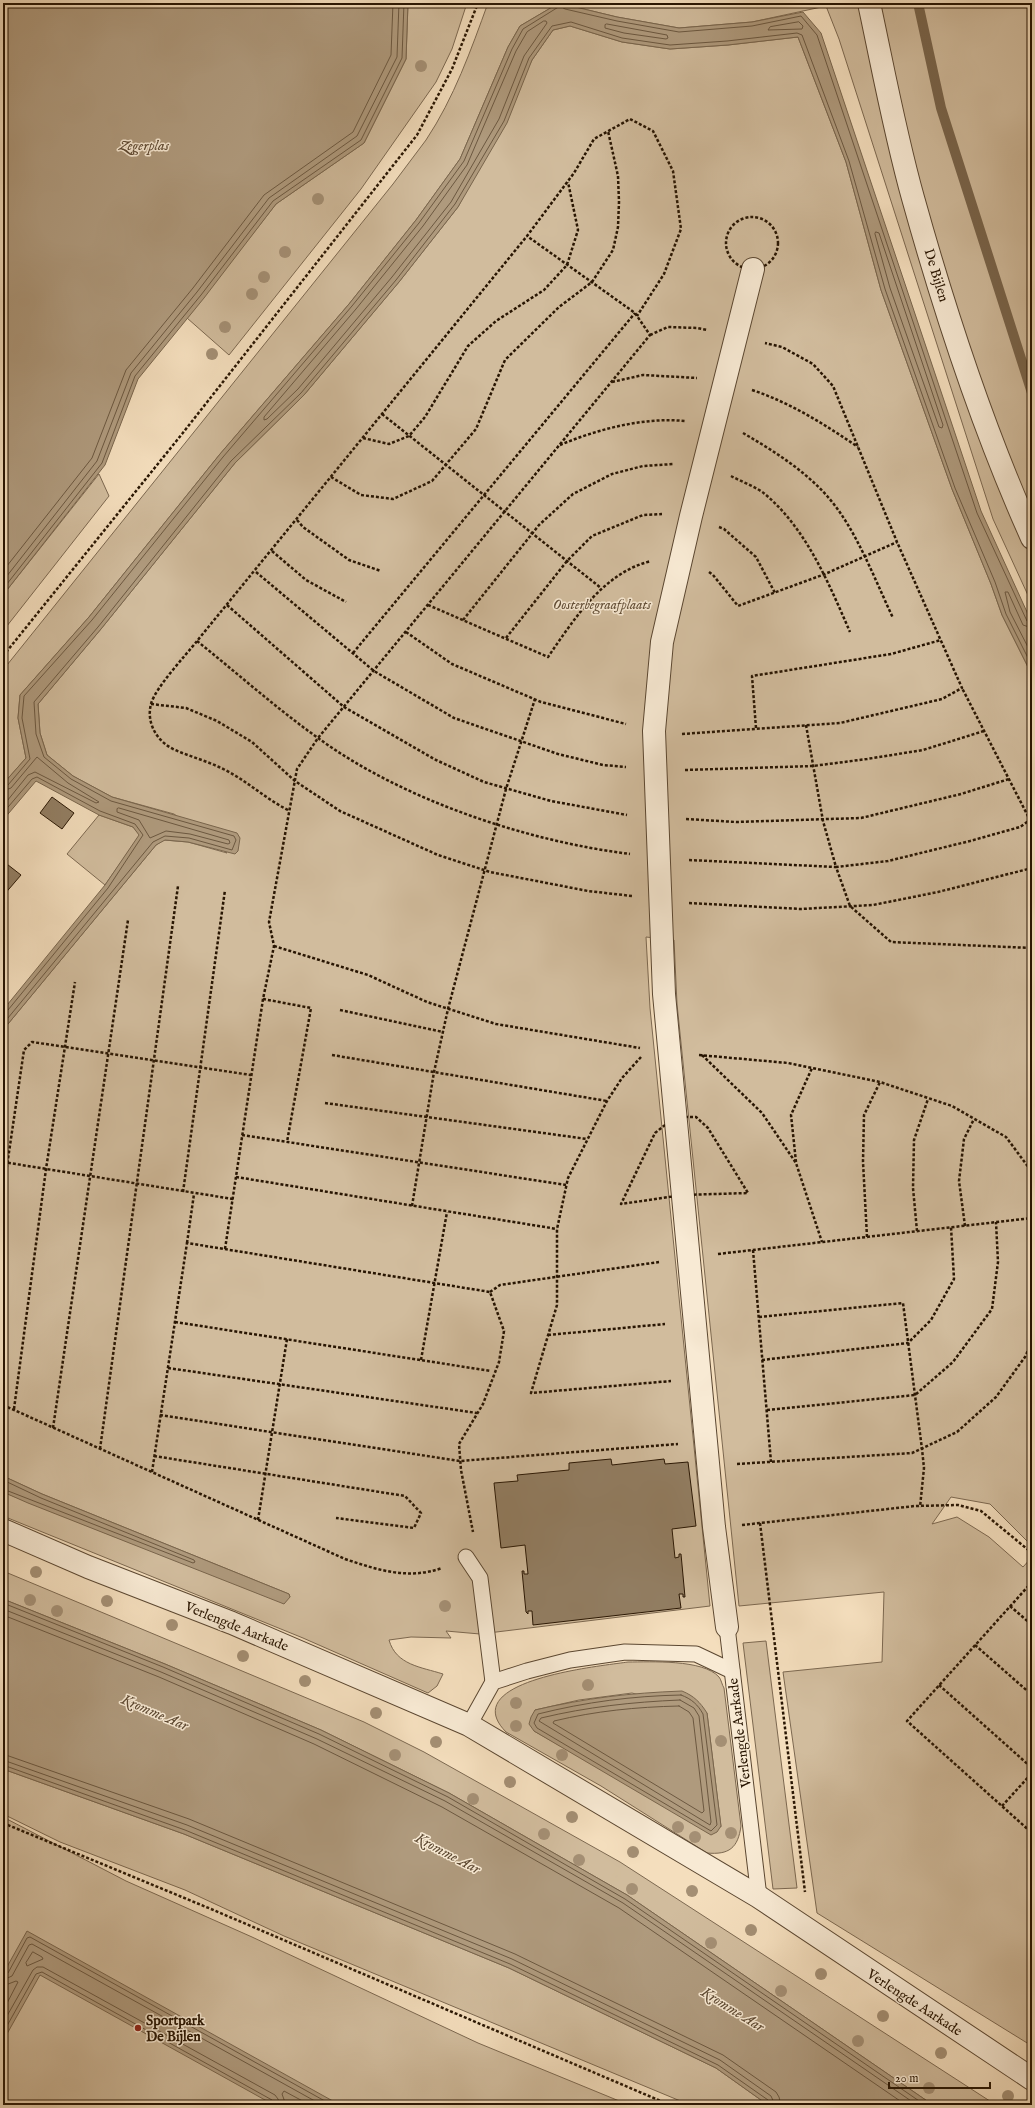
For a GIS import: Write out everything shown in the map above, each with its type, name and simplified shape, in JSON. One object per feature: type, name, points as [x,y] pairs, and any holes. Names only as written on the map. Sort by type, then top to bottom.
[{"type":"street","name":"De Bijlen","points":[[869,3],[915,205],[967,372],[1032,538]]},
{"type":"street","points":[[727,1627],[714,1527],[664,994],[654,731],[662,642],[691,516],[753,269]]},
{"type":"street","name":"Verlengde Aarkade","points":[[3,1530],[88,1567],[232,1623],[469,1725],[759,1897],[1032,2079]]},
{"type":"lane","points":[[466,1557],[480,1578],[493,1682],[469,1725]]},
{"type":"lane","points":[[727,1627],[732,1671]]},
{"type":"lane","name":"Verlengde Aarkade","points":[[493,1682],[527,1671],[570,1660],[625,1652],[696,1654],[732,1671],[759,1897]]},
{"type":"path","points":[[3,656],[182,434],[417,134],[452,69],[478,3]]},
{"type":"path","points":[[288,810],[270,801],[220,767],[172,748],[156,736],[150,722],[150,704],[158,691],[197,641],[256,572],[296,520],[526,236],[568,182],[594,139],[630,119],[653,131],[674,171],[680,229],[664,274],[637,316]]},
{"type":"path","points":[[331,477],[361,495],[393,499],[432,481],[444,464],[476,429],[505,360],[559,308],[592,282],[613,250],[618,227],[618,176],[608,131]]},
{"type":"path","points":[[363,438],[389,444],[409,436],[425,417],[468,346],[496,321],[544,290],[567,265],[578,230],[568,182]]},
{"type":"path","points":[[526,236],[635,313],[650,335]]},
{"type":"path","points":[[353,653],[635,313]]},
{"type":"path","points":[[225,1249],[263,999],[274,946],[269,922],[288,810],[297,769],[318,738],[650,335],[668,327],[697,328],[782,347],[813,364],[833,386],[898,542],[962,688],[1032,824]]},
{"type":"path","points":[[382,414],[601,588]]},
{"type":"path","points":[[559,445],[580,436],[667,419],[715,423],[738,430],[774,451],[812,480],[841,514],[893,618]]},
{"type":"path","points":[[506,638],[567,561],[592,536],[643,515],[669,514],[691,516],[724,529],[756,557],[776,593]]},
{"type":"path","points":[[296,520],[303,527],[349,560],[381,571]]},
{"type":"path","points":[[272,551],[306,580],[346,602]]},
{"type":"path","points":[[256,572],[374,671],[454,718],[558,754],[603,765],[656,771],[813,766],[923,750],[984,731]]},
{"type":"path","points":[[227,605],[344,707],[436,760],[484,782],[551,802],[632,816],[657,818],[736,822],[823,821],[861,818],[961,794],[1009,779]]},
{"type":"path","points":[[406,632],[452,664],[535,699],[654,731],[681,734],[840,723],[942,700],[962,688]]},
{"type":"path","points":[[756,728],[752,676],[891,654],[941,640]]},
{"type":"path","points":[[197,641],[318,738],[387,780],[476,818],[552,840],[609,852],[659,858],[836,867],[888,861],[970,842],[1020,827],[1030,820]]},
{"type":"path","points":[[412,1206],[442,1032],[483,870],[520,741],[535,699]]},
{"type":"path","points":[[150,704],[186,708],[218,721],[252,742],[295,781],[340,811],[438,855],[483,870],[588,891],[688,903],[801,908],[873,905],[938,892],[1032,868]]},
{"type":"path","points":[[806,725],[823,821],[836,867],[850,906],[891,942],[1032,948]]},
{"type":"path","points":[[100,1449],[178,886]]},
{"type":"path","points":[[183,1192],[225,890]]},
{"type":"path","points":[[53,1428],[128,920]]},
{"type":"path","points":[[14,1409],[46,1168],[75,982]]},
{"type":"path","points":[[263,999],[310,1008],[287,1142]]},
{"type":"path","points":[[340,1010],[442,1032]]},
{"type":"path","points":[[3,1193],[24,1050],[32,1042],[251,1075]]},
{"type":"path","points":[[332,1055],[607,1101]]},
{"type":"path","points":[[643,1055],[622,1078],[607,1101],[568,1178],[557,1229],[557,1306],[531,1393],[700,1378]]},
{"type":"path","points":[[702,1055],[762,1113],[796,1163]]},
{"type":"path","points":[[812,1068],[791,1116],[796,1163],[822,1242]]},
{"type":"path","points":[[867,1237],[863,1162],[864,1115],[880,1082]]},
{"type":"path","points":[[917,1231],[913,1188],[914,1140],[928,1099]]},
{"type":"path","points":[[325,1103],[587,1139]]},
{"type":"path","points":[[965,1226],[959,1181],[964,1139],[974,1119]]},
{"type":"path","points":[[242,1135],[566,1185]]},
{"type":"path","points":[[3,1162],[194,1194],[233,1199]]},
{"type":"path","points":[[236,1177],[557,1229]]},
{"type":"path","points":[[152,1472],[194,1194]]},
{"type":"path","points":[[421,1360],[436,1284],[447,1212]]},
{"type":"path","points":[[187,1243],[490,1292],[500,1285],[689,1257],[1032,1218]]},
{"type":"path","points":[[766,1410],[915,1395],[953,1362],[992,1309],[998,1262],[996,1222]]},
{"type":"path","points":[[762,1360],[908,1343],[931,1320],[954,1279],[950,1227]]},
{"type":"path","points":[[753,1250],[771,1462]]},
{"type":"path","points":[[3,1404],[53,1428],[345,1559],[385,1572],[419,1573],[441,1568],[466,1557],[475,1542],[460,1462],[459,1444],[483,1404],[499,1362],[504,1331],[490,1292]]},
{"type":"path","points":[[759,1317],[903,1303],[924,1468],[920,1507]]},
{"type":"path","points":[[548,1335],[694,1321]]},
{"type":"path","points":[[175,1322],[491,1371]]},
{"type":"path","points":[[258,1520],[273,1432],[286,1339]]},
{"type":"path","points":[[708,1466],[912,1453],[957,1432],[996,1398],[1024,1357],[1032,1342]]},
{"type":"path","points":[[168,1368],[477,1413]]},
{"type":"path","points":[[160,1415],[460,1462],[706,1442]]},
{"type":"path","points":[[154,1456],[405,1496],[421,1513],[414,1528],[336,1518]]},
{"type":"path","points":[[714,1527],[958,1504],[981,1511],[1032,1553]]},
{"type":"path","points":[[760,1523],[810,1932]]},
{"type":"path","points":[[1032,1582],[907,1721],[1032,1834]]},
{"type":"path","points":[[1010,1606],[1032,1625]]},
{"type":"path","points":[[975,1645],[1032,1695]]},
{"type":"path","points":[[939,1685],[1032,1768]]},
{"type":"path","points":[[1002,1806],[1032,1774]]},
{"type":"path","points":[[3,1823],[211,1909],[670,2105]]},
{"type":"green space","points":[[408,3],[467,3],[452,49],[436,82],[361,189],[229,355],[187,318],[276,204],[364,143],[406,59]]},
{"type":"green space","points":[[488,3],[559,3],[520,26],[508,47],[460,159],[416,220],[349,304],[220,454],[89,617],[20,695],[18,718],[26,758],[3,784],[3,670],[393,184],[426,140],[453,91]]},
{"type":"green space","points":[[559,3],[1032,3],[1032,604],[993,519],[839,39],[826,6],[752,22],[679,28],[617,17]]},
{"type":"green space","name":"Oosterbegraafplaats","points":[[570,26],[622,42],[670,49],[728,45],[798,37],[846,162],[881,290],[952,489],[991,584],[1002,615],[1032,675],[1032,1546],[990,1504],[951,1497],[932,1524],[957,1517],[989,1537],[1023,1567],[1032,1557],[1032,2046],[817,1913],[783,1672],[882,1662],[884,1592],[739,1606],[677,1004],[674,940],[646,937],[650,1008],[710,1606],[480,1634],[446,1631],[451,1638],[411,1637],[389,1640],[392,1648],[403,1660],[418,1667],[443,1674],[437,1686],[428,1693],[303,1638],[3,1516],[3,1492],[118,1538],[290,1597],[289,1594],[42,1494],[3,1476],[3,1030],[156,845],[164,840],[188,842],[227,853],[174,814],[112,797],[73,776],[47,755],[40,733],[38,704],[101,629],[235,463],[304,395],[399,282],[458,207],[532,60],[553,30]]},
{"type":"green space","points":[[99,474],[109,496],[3,631],[3,595]]},
{"type":"green space","points":[[99,815],[133,827],[140,835],[105,885],[67,854]]},
{"type":"green space","points":[[3,1571],[364,1722],[424,1752],[620,1862],[996,2105],[933,2105],[627,1895],[449,1793],[321,1730],[165,1664],[3,1599]]},
{"type":"green space","points":[[766,1641],[797,1888],[773,1889],[743,1643]]},
{"type":"green space","points":[[628,1662],[689,1664],[711,1671],[720,1678],[724,1688],[741,1826],[738,1840],[735,1845],[727,1851],[721,1853],[707,1853],[601,1786],[506,1732],[495,1714],[500,1700],[515,1688],[538,1679],[590,1667]],"holes":[[[632,1693],[707,1713],[721,1827],[619,1779],[534,1731],[535,1710],[579,1700]]]},
{"type":"green space","points":[[3,1769],[184,1834],[509,1968],[716,2068],[768,2105],[690,2105],[284,1936],[185,1890],[60,1842],[3,1814]]},
{"type":"green space","points":[[3,1817],[126,1881],[252,1937],[478,2043],[629,2105],[3,2105]]},
{"type":"water","name":"Zegerplas","points":[[3,3],[408,3],[406,59],[364,143],[276,204],[204,298],[138,379],[105,465],[3,595]]},
{"type":"water","points":[[559,3],[617,17],[679,28],[752,22],[803,12],[821,33],[981,511],[1032,623],[1032,675],[1002,615],[991,584],[952,489],[881,290],[846,162],[798,37],[728,45],[670,49],[622,42],[570,26],[553,30],[532,60],[507,123],[458,207],[399,282],[304,395],[235,463],[101,629],[38,704],[40,733],[47,755],[73,776],[112,797],[237,833],[240,838],[238,851],[235,854],[188,842],[165,840],[156,845],[3,1030],[3,1010],[105,885],[139,835],[133,827],[99,815],[36,781],[3,820],[3,784],[26,758],[18,718],[20,695],[89,617],[220,454],[349,304],[416,220],[460,159],[508,47],[520,26]]},
{"type":"water","points":[[3,1476],[42,1494],[289,1594],[290,1597],[284,1604],[28,1503],[3,1492]]},
{"type":"water","name":"Kromme Aar","points":[[3,1599],[165,1664],[321,1730],[449,1793],[627,1895],[933,2105],[768,2105],[716,2068],[509,1968],[184,1834],[3,1769]]},
{"type":"water","points":[[682,1691],[696,1700],[707,1713],[721,1826],[717,1832],[711,1835],[534,1731],[529,1724],[535,1710],[572,1702],[644,1693]]},
{"type":"water","points":[[27,1931],[340,2105],[274,2105],[40,1975],[3,2041],[3,1974]]},
{"type":"building","points":[[52,797],[74,813],[62,829],[40,813]]},
{"type":"building","points":[[3,861],[21,875],[3,896]]},
{"type":"building","points":[[611,1459],[612,1465],[664,1459],[665,1464],[688,1462],[696,1526],[672,1529],[675,1558],[679,1557],[679,1554],[681,1554],[685,1597],[683,1597],[683,1594],[679,1594],[681,1608],[533,1625],[532,1611],[528,1611],[528,1614],[526,1612],[522,1571],[524,1571],[524,1574],[528,1574],[525,1545],[501,1548],[494,1483],[518,1481],[517,1475],[569,1470],[569,1463]]},
{"type":"waterway","points":[[918,3],[941,108],[1032,393]]},
{"type":"place","name":"Sportpark De Bijlen","points":[[138,2028]]}]
